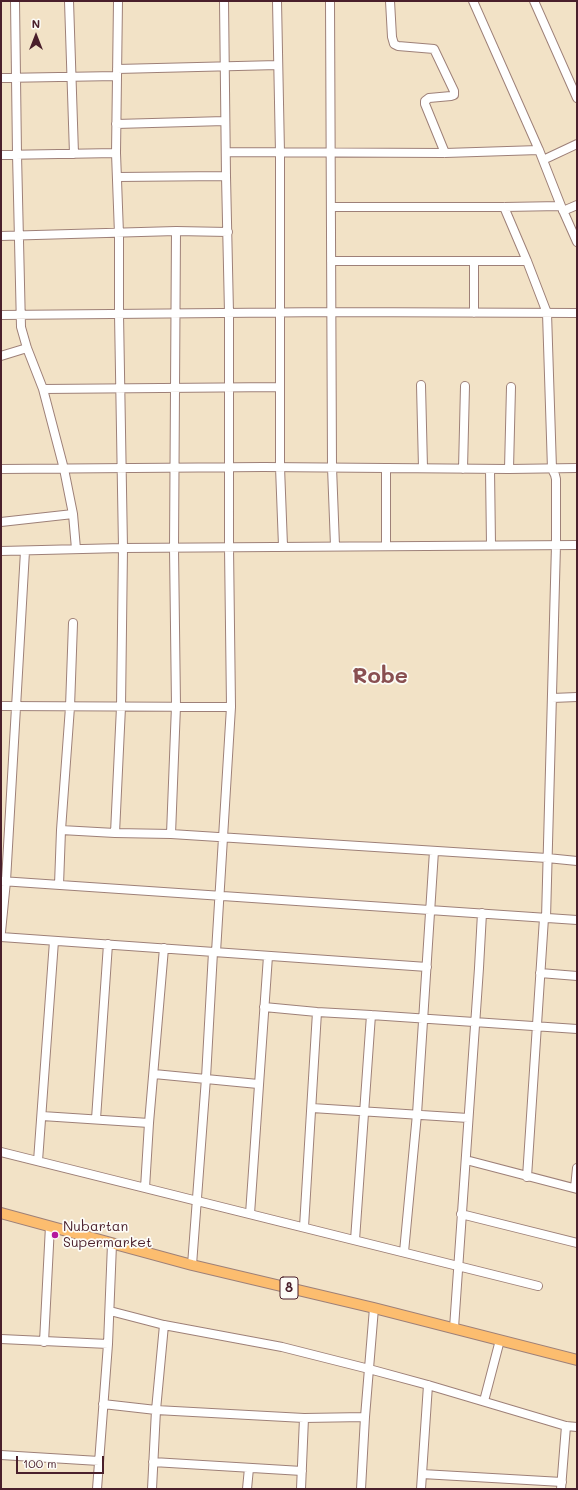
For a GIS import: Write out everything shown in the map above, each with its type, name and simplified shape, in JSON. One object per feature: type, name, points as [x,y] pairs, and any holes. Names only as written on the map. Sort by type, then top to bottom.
[{"type":"main road","name":"8","points":[[1,1213],[192,1265],[374,1308],[577,1360]]},
{"type":"street","points":[[14,1],[16,154],[20,236],[21,327],[27,348],[43,389],[64,469],[73,514],[76,549]]},
{"type":"street","points":[[69,1],[74,154]]},
{"type":"street","points":[[115,833],[121,707],[123,548],[119,234],[116,153],[118,1]]},
{"type":"street","points":[[192,1265],[231,707],[229,313],[224,1]]},
{"type":"street","points":[[277,1],[280,153],[280,467],[283,546]]},
{"type":"street","points":[[330,1],[332,467],[335,546]]},
{"type":"street","points":[[390,1],[392,37],[394,44],[398,46],[434,49],[454,91],[454,95],[429,98],[425,101],[445,153]]},
{"type":"street","points":[[473,1],[539,150],[577,242]]},
{"type":"street","points":[[534,1],[577,98]]},
{"type":"street","points":[[1,78],[72,77],[117,72],[225,66],[278,65]]},
{"type":"street","points":[[116,124],[225,121]]},
{"type":"street","points":[[543,160],[577,144]]},
{"type":"street","points":[[226,152],[445,153],[539,150]]},
{"type":"street","points":[[1,155],[116,153]]},
{"type":"street","points":[[117,177],[226,176]]},
{"type":"street","points":[[331,207],[562,208],[577,205]]},
{"type":"street","points":[[504,207],[547,313],[552,469],[556,479],[556,545],[545,918],[536,1026],[527,1177]]},
{"type":"street","points":[[171,834],[176,706],[174,548],[176,232]]},
{"type":"street","points":[[1,236],[228,232]]},
{"type":"street","points":[[332,261],[526,261]]},
{"type":"street","points":[[474,261],[474,313]]},
{"type":"street","points":[[1,315],[280,312],[577,313]]},
{"type":"street","points":[[1,356],[27,348]]},
{"type":"street","points":[[421,385],[423,468]]},
{"type":"street","points":[[463,469],[465,386]]},
{"type":"street","points":[[43,389],[280,387]]},
{"type":"street","points":[[509,470],[511,387]]},
{"type":"street","points":[[1,469],[332,467],[509,470],[577,468]]},
{"type":"street","points":[[386,468],[386,546]]},
{"type":"street","points":[[490,469],[492,545]]},
{"type":"street","points":[[1,522],[73,514]]},
{"type":"street","points":[[1,551],[283,546],[577,545]]},
{"type":"street","points":[[1,932],[25,551]]},
{"type":"street","points":[[59,885],[61,830],[70,707],[73,623]]},
{"type":"street","points":[[552,698],[577,697]]},
{"type":"street","points":[[1,706],[231,707]]},
{"type":"street","points":[[61,830],[171,834],[547,858],[577,862]]},
{"type":"street","points":[[404,1252],[417,1114],[434,851]]},
{"type":"street","points":[[4,881],[577,920]]},
{"type":"street","points":[[454,1328],[461,1214],[480,968],[482,913]]},
{"type":"street","points":[[1,937],[427,967]]},
{"type":"street","points":[[38,1161],[54,940]]},
{"type":"street","points":[[96,1119],[108,944]]},
{"type":"street","points":[[145,1188],[164,948]]},
{"type":"street","points":[[250,1214],[268,956]]},
{"type":"street","points":[[540,974],[577,976]]},
{"type":"street","points":[[264,1007],[317,1012],[577,1029]]},
{"type":"street","points":[[304,1227],[317,1012]]},
{"type":"street","points":[[355,1240],[371,1015]]},
{"type":"street","points":[[154,1074],[258,1084]]},
{"type":"street","points":[[312,1108],[364,1110],[468,1118]]},
{"type":"street","points":[[42,1116],[149,1123]]},
{"type":"street","points":[[1,1152],[538,1286]]},
{"type":"street","points":[[466,1160],[527,1177],[576,1188],[577,1168]]},
{"type":"street","points":[[461,1214],[577,1243]]},
{"type":"street","points":[[44,1342],[50,1226]]},
{"type":"street","points":[[97,1489],[108,1344],[112,1244]]},
{"type":"street","points":[[362,1489],[365,1417],[374,1308]]},
{"type":"street","points":[[110,1311],[164,1325],[282,1347],[428,1385],[566,1426],[577,1427]]},
{"type":"street","points":[[152,1489],[156,1410],[164,1325]]},
{"type":"street","points":[[1,1340],[108,1344]]},
{"type":"street","points":[[484,1401],[500,1340]]},
{"type":"street","points":[[421,1489],[428,1385]]},
{"type":"street","points":[[103,1404],[156,1410],[304,1418],[365,1417]]},
{"type":"street","points":[[301,1489],[304,1418]]},
{"type":"street","points":[[422,1474],[562,1485],[566,1426]]},
{"type":"street","points":[[1,1455],[99,1461]]},
{"type":"street","points":[[153,1462],[302,1471]]},
{"type":"street","points":[[247,1489],[249,1468]]},
{"type":"street","points":[[508,1489],[509,1480]]},
{"type":"place","name":"Nubartan Supermarket","points":[[55,1235]]},
{"type":"district","name":"Robe","points":[[380,676]]}]
